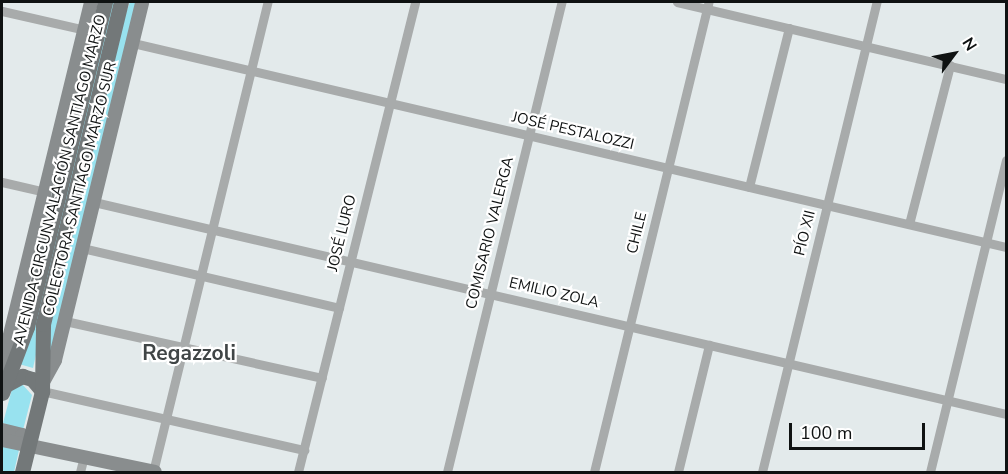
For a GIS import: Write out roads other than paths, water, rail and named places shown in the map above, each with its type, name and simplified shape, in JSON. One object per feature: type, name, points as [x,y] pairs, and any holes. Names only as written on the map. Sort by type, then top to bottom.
[{"type":"main road","name":"AVENIDA CIRCUNVALACIÓN SANTIAGO MARZO","points":[[2,392],[27,327],[105,2]]},
{"type":"main road","name":"AVENIDA CIRCUNVALACIÓN SANTIAGO MARZO","points":[[22,472],[42,387],[43,324],[121,2]]},
{"type":"main road","points":[[111,42],[127,2]]},
{"type":"main road","points":[[2,392],[9,380],[22,376],[32,379],[42,387]]},
{"type":"street","points":[[9,374],[7,347],[91,2]]},
{"type":"street","name":"COLECTORA SANTIAGO MARZO SUR","points":[[42,387],[53,366],[65,321],[142,2]]},
{"type":"street","points":[[2,440],[153,472],[268,2]]},
{"type":"street","name":"JOSÉ LURO","points":[[298,472],[415,2]]},
{"type":"street","name":"COMISARIO VALERGA","points":[[447,472],[562,2]]},
{"type":"street","points":[[677,2],[708,5],[789,28],[1006,79]]},
{"type":"street","name":"PÍO XII","points":[[762,472],[877,2]]},
{"type":"street","name":"CHILE","points":[[594,472],[708,5]]},
{"type":"street","points":[[2,11],[85,30]]},
{"type":"street","points":[[749,187],[789,28]]},
{"type":"street","name":"JOSÉ PESTALOZZI","points":[[132,44],[1006,247]]},
{"type":"street","points":[[909,224],[950,65]]},
{"type":"street","points":[[930,472],[1006,160]]},
{"type":"street","points":[[2,182],[45,192]]},
{"type":"street","name":"EMILIO ZOLA","points":[[94,202],[1006,414]]},
{"type":"street","points":[[82,248],[339,308]]},
{"type":"street","points":[[65,321],[322,378]]},
{"type":"street","points":[[678,472],[709,345]]},
{"type":"street","points":[[42,387],[165,419],[304,450]]},
{"type":"street","points":[[2,430],[20,434],[29,444]]},
{"type":"street","points":[[80,472],[84,456]]},
{"type":"district","name":"Regazzoli","points":[[189,353]]}]
